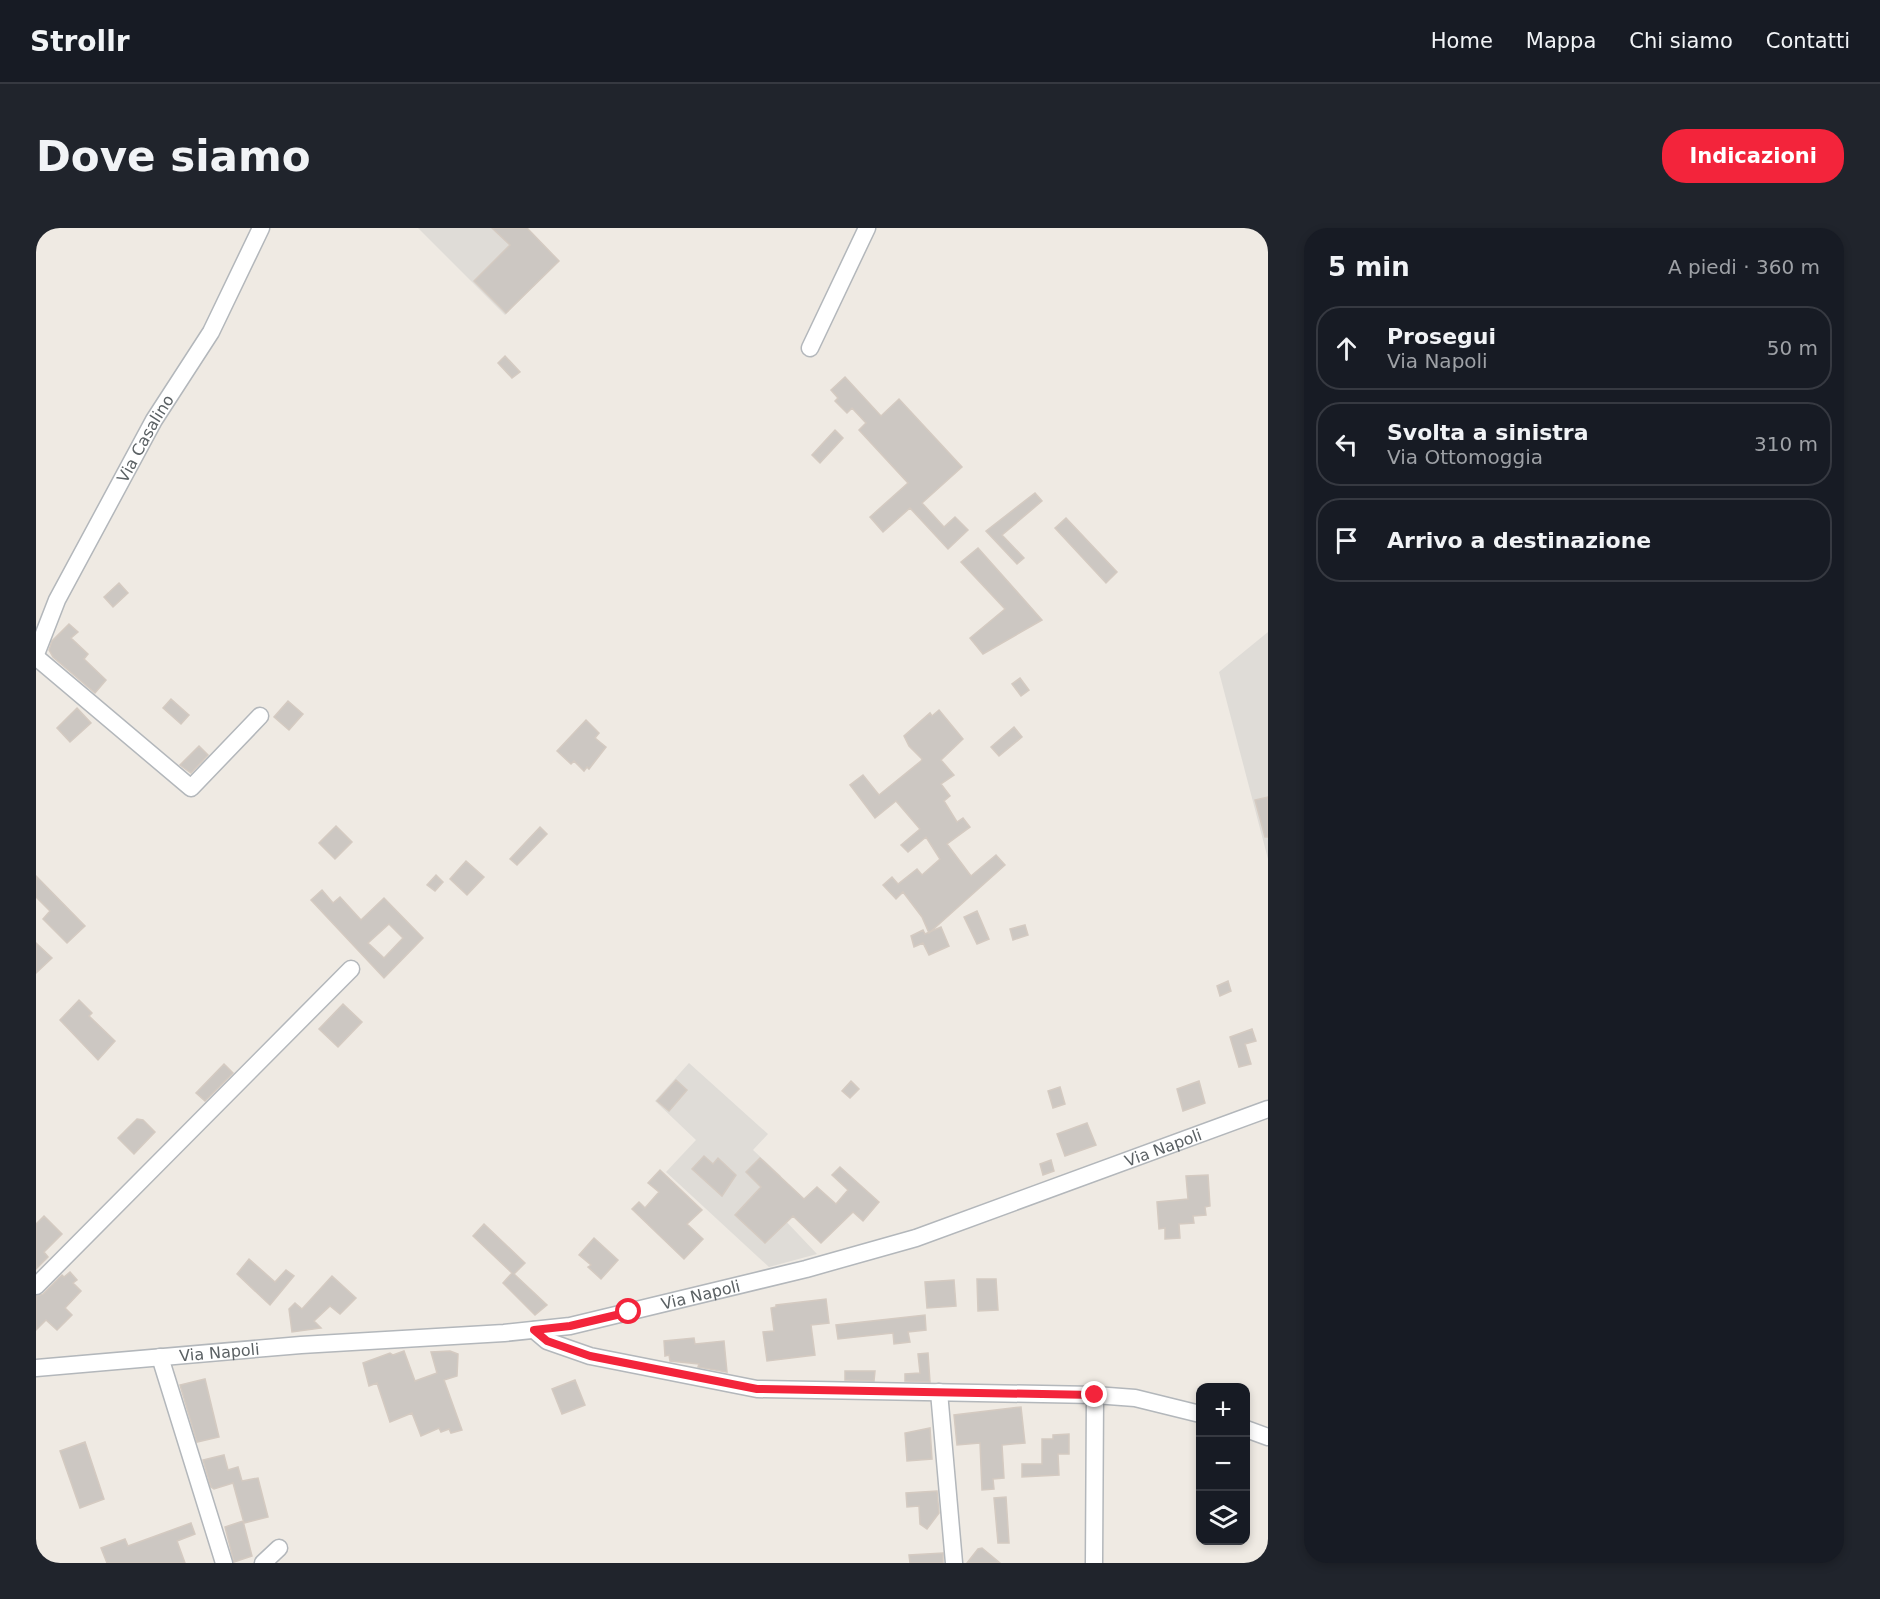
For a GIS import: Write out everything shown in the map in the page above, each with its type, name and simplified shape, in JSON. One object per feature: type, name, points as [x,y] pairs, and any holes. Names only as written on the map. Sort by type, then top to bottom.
[{"type":"street","name":"Via Casalino","points":[[36,656],[57,600],[154,420],[211,332],[261,228]]},
{"type":"street","points":[[810,348],[867,228]]},
{"type":"street","points":[[36,656],[191,788],[260,716]]},
{"type":"street","points":[[36,1286],[351,969]]},
{"type":"street","name":"Via Napoli","points":[[36,1368],[570,1326],[806,1269],[916,1238],[1268,1109]]},
{"type":"street","points":[[534,1330],[547,1341],[590,1356],[757,1389],[1095,1395],[1135,1398],[1196,1413]]},
{"type":"street","points":[[160,1357],[224,1563]]},
{"type":"street","points":[[939,1392],[954,1563]]},
{"type":"street","points":[[1094,1563],[1095,1395]]},
{"type":"street","points":[[1250,1431],[1268,1437]]},
{"type":"street","points":[[263,1563],[279,1548]]},
{"type":"shaded area","points":[[418,228],[526,228],[559,261],[505,315]]},
{"type":"shaded area","points":[[1268,632],[1268,859],[1219,672]]},
{"type":"shaded area","points":[[689,1063],[768,1134],[753,1150],[781,1176],[762,1196],[817,1254],[769,1267],[666,1172],[696,1140],[655,1101]]},
{"type":"building","points":[[492,228],[527,228],[559,261],[506,313],[474,281],[510,245]]},
{"type":"building","points":[[505,356],[520,372],[512,378],[498,363]]},
{"type":"building","points":[[845,377],[881,416],[899,399],[962,467],[922,503],[944,527],[955,517],[968,530],[948,549],[910,508],[883,532],[870,517],[908,483],[859,430],[866,423],[852,408],[847,413],[835,401],[838,398],[831,390]]},
{"type":"building","points":[[835,430],[843,438],[820,463],[812,455]]},
{"type":"building","points":[[1035,493],[1042,501],[1002,535],[1024,558],[1017,564],[986,531]]},
{"type":"building","points":[[1066,518],[1117,572],[1106,583],[1055,528]]},
{"type":"building","points":[[978,548],[1042,620],[983,654],[970,638],[1005,609],[961,562]]},
{"type":"building","points":[[119,583],[128,593],[113,607],[104,597]]},
{"type":"building","points":[[69,624],[78,632],[71,638],[88,654],[84,659],[106,680],[95,693],[53,657],[49,650],[52,641]]},
{"type":"building","points":[[1020,678],[1029,690],[1021,696],[1012,684]]},
{"type":"building","points":[[171,699],[189,715],[181,724],[163,708]]},
{"type":"building","points":[[288,701],[303,714],[289,730],[274,717]]},
{"type":"building","points":[[77,708],[91,723],[70,742],[57,728]]},
{"type":"building","points":[[939,710],[963,739],[941,760],[954,775],[941,784],[950,796],[944,801],[957,822],[963,818],[970,827],[947,844],[971,876],[996,855],[1005,865],[929,933],[922,917],[903,892],[896,899],[883,885],[892,877],[898,884],[917,869],[922,875],[940,859],[926,837],[908,852],[901,845],[920,829],[896,801],[875,818],[850,785],[863,775],[879,795],[921,761],[922,759],[909,746],[904,736],[930,713],[932,716]]},
{"type":"building","points":[[586,720],[599,733],[595,738],[606,747],[589,769],[587,767],[584,771],[574,761],[571,764],[557,751]]},
{"type":"building","points":[[1014,727],[1022,737],[999,756],[991,747]]},
{"type":"building","points":[[199,746],[208,755],[191,773],[180,765]]},
{"type":"building","points":[[1268,797],[1268,837],[1265,837],[1255,800]]},
{"type":"building","points":[[336,826],[352,842],[335,859],[319,843]]},
{"type":"building","points":[[540,827],[547,834],[517,865],[510,859]]},
{"type":"building","points":[[466,861],[484,877],[467,895],[450,879]]},
{"type":"building","points":[[436,875],[443,882],[435,891],[427,885]]},
{"type":"building","points":[[36,876],[85,926],[67,943],[43,919],[50,911],[36,897]]},
{"type":"building","points":[[322,890],[333,903],[340,897],[361,920],[384,898],[423,938],[384,978],[311,900]],"holes":[[[389,924],[403,938],[384,958],[368,943]]]},
{"type":"building","points":[[977,911],[989,939],[977,944],[964,917]]},
{"type":"building","points":[[1025,925],[1028,935],[1013,940],[1010,929]]},
{"type":"building","points":[[941,927],[949,946],[929,955],[923,943],[914,947],[911,936],[923,930],[925,934]]},
{"type":"building","points":[[36,943],[52,958],[36,973]]},
{"type":"building","points":[[1228,981],[1231,991],[1220,996],[1217,986]]},
{"type":"building","points":[[79,1000],[92,1013],[89,1016],[115,1041],[98,1060],[60,1020]]},
{"type":"building","points":[[343,1004],[362,1022],[338,1047],[319,1029]]},
{"type":"building","points":[[1252,1029],[1256,1041],[1245,1044],[1251,1064],[1239,1067],[1230,1037]]},
{"type":"building","points":[[224,1064],[233,1073],[205,1101],[196,1093]]},
{"type":"building","points":[[676,1080],[687,1090],[669,1111],[657,1101]]},
{"type":"building","points":[[851,1081],[859,1089],[850,1098],[842,1091]]},
{"type":"building","points":[[1199,1081],[1205,1103],[1183,1111],[1177,1089]]},
{"type":"building","points":[[1060,1087],[1065,1104],[1053,1108],[1048,1091]]},
{"type":"building","points":[[137,1119],[143,1120],[155,1132],[134,1154],[118,1138]]},
{"type":"building","points":[[1087,1123],[1096,1145],[1065,1156],[1057,1134]]},
{"type":"building","points":[[704,1156],[713,1164],[718,1158],[736,1175],[722,1196],[692,1169]]},
{"type":"building","points":[[760,1158],[804,1199],[817,1187],[836,1204],[848,1190],[832,1175],[840,1167],[879,1202],[863,1221],[853,1212],[821,1243],[793,1216],[765,1243],[735,1215],[761,1187],[746,1172]]},
{"type":"building","points":[[1051,1160],[1054,1171],[1043,1175],[1040,1164]]},
{"type":"building","points":[[660,1170],[702,1210],[687,1224],[703,1239],[684,1259],[632,1209],[639,1202],[645,1208],[659,1192],[648,1183]]},
{"type":"building","points":[[1208,1175],[1210,1206],[1205,1207],[1206,1215],[1193,1216],[1194,1223],[1179,1224],[1180,1238],[1165,1239],[1165,1228],[1159,1229],[1157,1202],[1188,1199],[1186,1176]]},
{"type":"building","points":[[44,1216],[62,1234],[44,1252],[48,1257],[36,1269],[36,1224]]},
{"type":"building","points":[[484,1224],[525,1263],[514,1274],[547,1305],[535,1315],[503,1283],[512,1273],[473,1236]]},
{"type":"building","points":[[594,1238],[618,1260],[601,1279],[588,1267],[591,1265],[579,1255]]},
{"type":"building","points":[[249,1259],[275,1282],[286,1270],[294,1276],[270,1305],[237,1274]]},
{"type":"building","points":[[70,1272],[77,1280],[73,1283],[81,1291],[65,1308],[72,1315],[57,1330],[46,1320],[36,1330],[36,1296],[43,1294],[62,1275],[64,1277]]},
{"type":"building","points":[[332,1276],[356,1298],[340,1314],[330,1306],[314,1321],[321,1328],[292,1332],[289,1309],[295,1303],[302,1309]]},
{"type":"building","points":[[977,1279],[996,1279],[998,1310],[978,1311]]},
{"type":"building","points":[[954,1280],[956,1306],[927,1308],[925,1282]]},
{"type":"building","points":[[826,1299],[829,1323],[811,1325],[815,1355],[767,1361],[763,1332],[774,1331],[771,1308],[776,1305]]},
{"type":"building","points":[[925,1315],[926,1330],[908,1332],[910,1342],[894,1344],[893,1333],[838,1339],[836,1325]]},
{"type":"building","points":[[694,1338],[695,1344],[724,1341],[727,1372],[698,1367],[699,1364],[670,1361],[669,1355],[665,1356],[664,1341]]},
{"type":"building","points":[[404,1351],[415,1381],[437,1373],[431,1352],[450,1351],[458,1354],[457,1376],[444,1380],[462,1430],[451,1433],[449,1429],[441,1432],[439,1428],[421,1436],[412,1413],[390,1422],[377,1383],[369,1386],[363,1363],[390,1353],[393,1355]]},
{"type":"building","points":[[928,1353],[930,1382],[905,1381],[905,1374],[920,1373],[918,1354]]},
{"type":"building","points":[[845,1371],[875,1371],[874,1381],[845,1380]]},
{"type":"building","points":[[205,1379],[219,1437],[197,1442],[180,1385]]},
{"type":"building","points":[[575,1380],[585,1405],[562,1414],[552,1389]]},
{"type":"building","points":[[1021,1407],[1025,1443],[1002,1445],[1004,1478],[993,1479],[994,1489],[982,1490],[980,1443],[957,1445],[954,1415]]},
{"type":"building","points":[[930,1428],[932,1459],[907,1461],[905,1433]]},
{"type":"building","points":[[1069,1434],[1069,1454],[1058,1454],[1059,1475],[1022,1477],[1022,1464],[1042,1464],[1042,1439],[1053,1439],[1053,1435]]},
{"type":"building","points":[[85,1442],[104,1499],[80,1508],[60,1451]]},
{"type":"building","points":[[224,1455],[228,1470],[238,1467],[242,1481],[258,1478],[268,1517],[244,1523],[233,1483],[214,1489],[211,1487],[203,1460]]},
{"type":"building","points":[[937,1491],[939,1513],[927,1529],[920,1524],[919,1506],[907,1507],[906,1493]]},
{"type":"building","points":[[1006,1497],[1009,1543],[998,1543],[994,1498]]},
{"type":"building","points":[[243,1521],[252,1556],[234,1562],[225,1527]]},
{"type":"building","points":[[191,1523],[195,1534],[177,1541],[185,1563],[107,1563],[101,1548],[125,1539],[128,1546]]},
{"type":"building","points":[[982,1548],[1000,1563],[967,1563],[978,1549]]},
{"type":"building","points":[[943,1553],[943,1563],[910,1563],[909,1555]]},
{"type":"route","points":[[629,1312],[570,1326],[534,1330],[547,1341],[590,1356],[757,1389],[1095,1395]]}]
